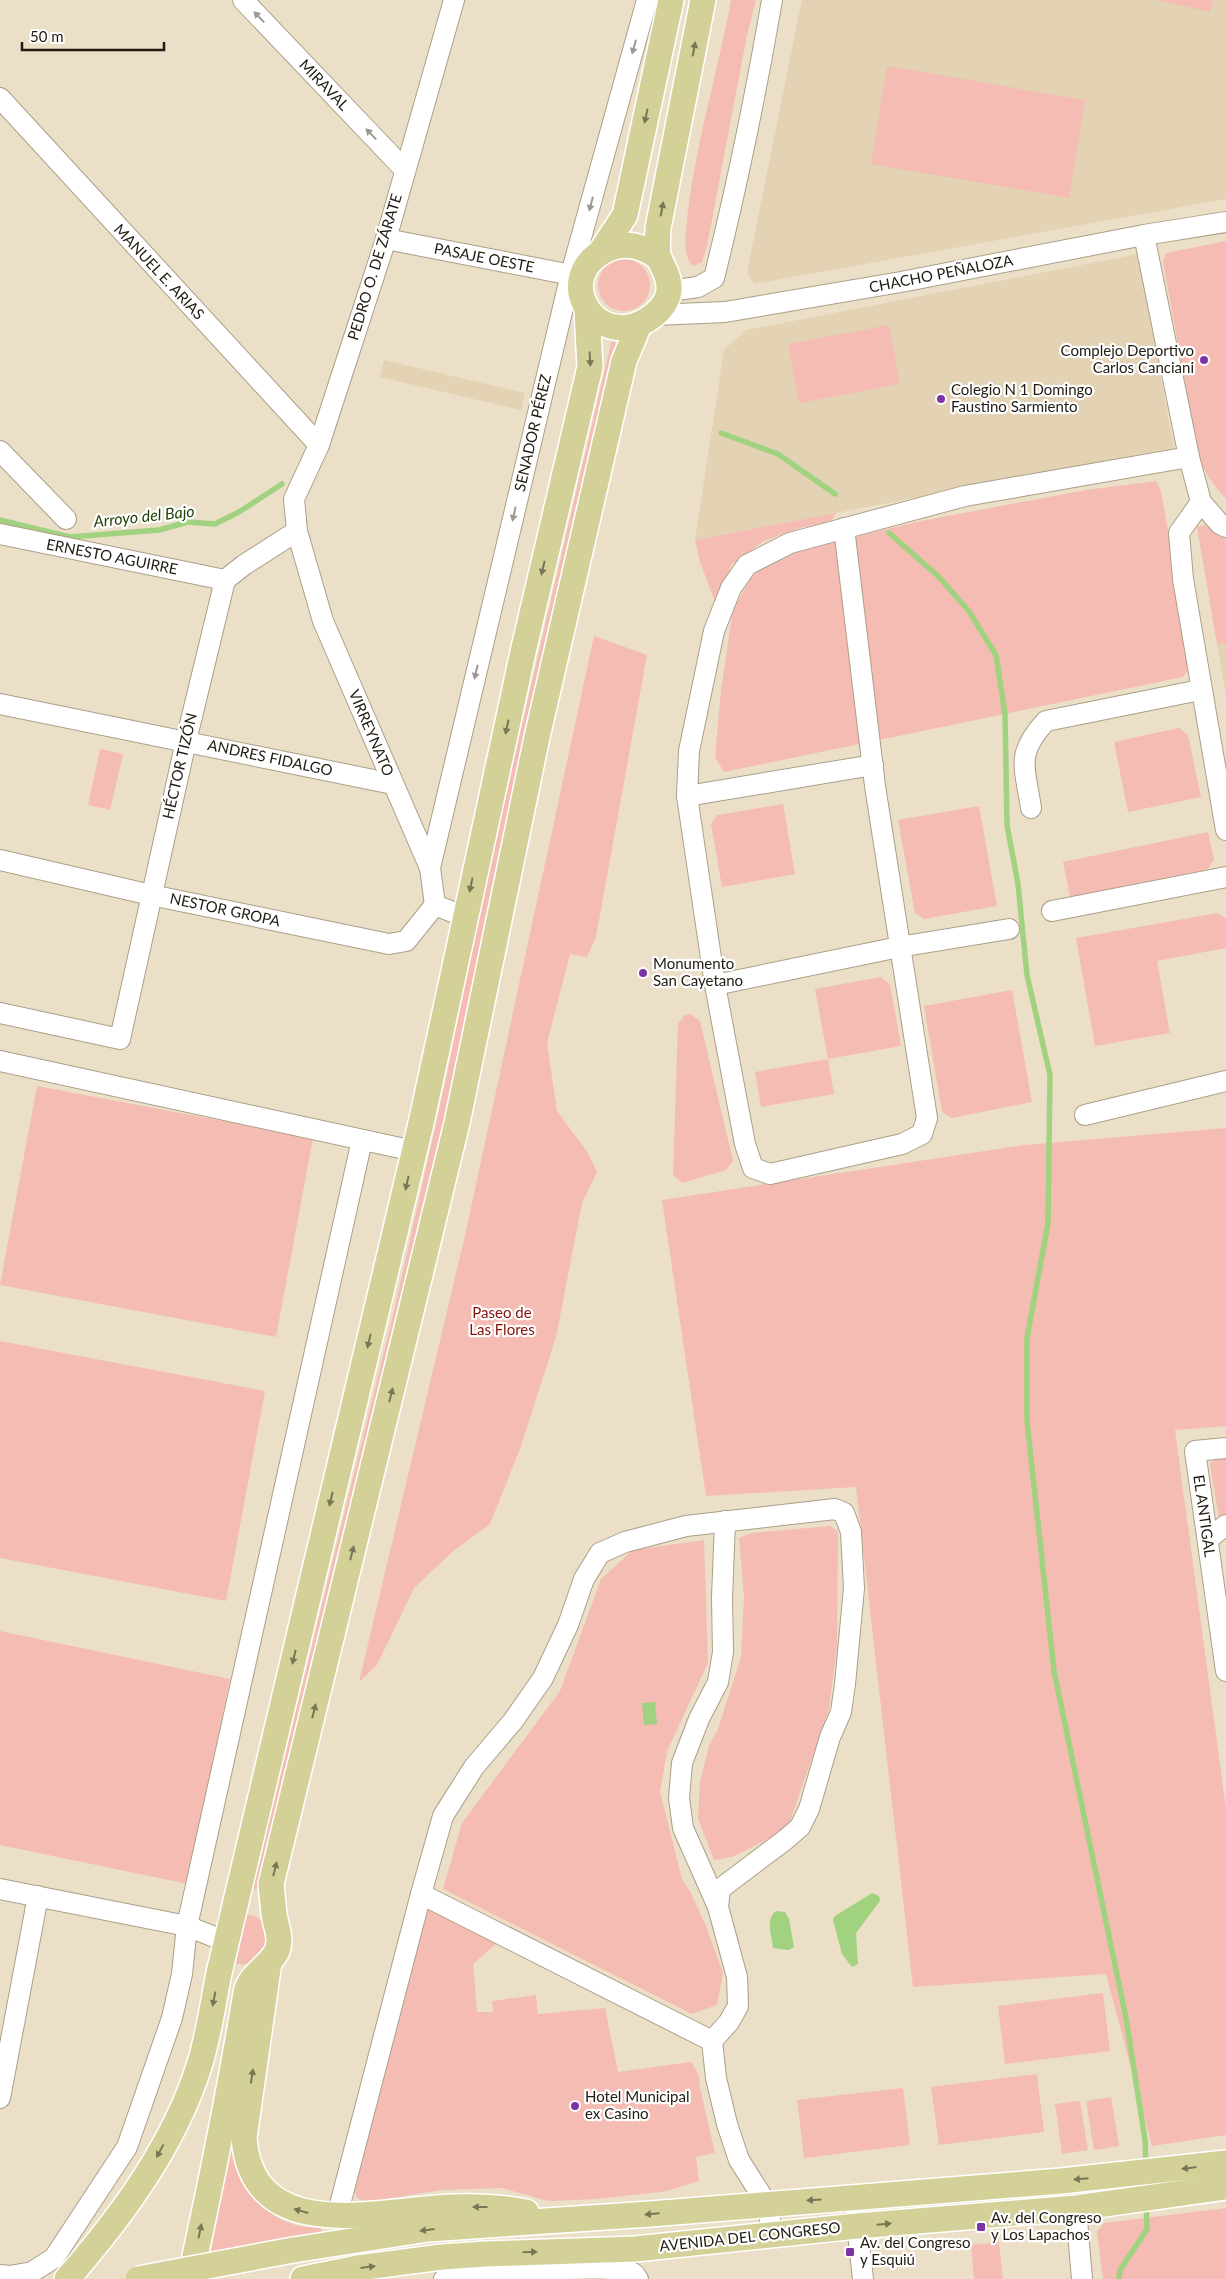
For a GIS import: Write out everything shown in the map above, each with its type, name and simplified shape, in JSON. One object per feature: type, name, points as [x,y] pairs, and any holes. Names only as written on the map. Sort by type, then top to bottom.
[{"type":"main road","points":[[647,320],[627,328],[612,327],[598,321],[587,310],[581,299],[577,276],[600,253],[625,215],[672,0]]},
{"type":"main road","points":[[658,257],[658,228],[703,0]]},
{"type":"main road","points":[[274,1917],[271,1884],[457,1123],[537,737],[624,361],[647,320],[664,304],[669,291],[668,273],[658,257],[646,248],[630,245],[614,246],[600,253]]},
{"type":"main road","points":[[67,2279],[118,2217],[148,2173],[180,2114],[200,2061],[236,1900],[414,1151],[523,652],[590,367],[587,310]]},
{"type":"main road","points":[[190,2279],[222,2130],[246,1990],[276,1952],[280,1941],[279,1928],[274,1917],[266,1908],[253,1902],[236,1900]]},
{"type":"main road","points":[[265,1966],[262,2022],[244,2138],[246,2157],[253,2175],[274,2198],[291,2208],[310,2213],[337,2216],[451,2207],[504,2207],[562,2220]]},
{"type":"main road","points":[[219,1973],[239,1976],[265,1966]]},
{"type":"main road","name":"AVENIDA DEL CONGRESO","points":[[303,2279],[358,2268],[442,2257],[635,2249],[857,2226],[1076,2208],[1142,2186],[1226,2163]]},
{"type":"main road","name":"AVENIDA DEL CONGRESO","points":[[138,2279],[292,2250],[428,2229],[854,2197],[1142,2186],[1226,2187]]},
{"type":"street","name":"MIRAVAL","points":[[242,0],[405,170]]},
{"type":"street","name":"PEDRO O. DE ZÁRATE","points":[[297,531],[294,499],[319,445],[386,239],[454,0]]},
{"type":"street","name":"SENADOR PÉREZ","points":[[430,868],[647,0]]},
{"type":"street","points":[[669,291],[698,287],[714,278],[729,217],[772,0]]},
{"type":"street","name":"MANUEL E. ARIAS","points":[[0,98],[319,445]]},
{"type":"street","name":"CHACHO PEÑALOZA","points":[[647,320],[725,312],[901,282],[1144,235],[1226,222]]},
{"type":"street","points":[[1144,235],[1189,457],[1201,502],[1220,524],[1226,527]]},
{"type":"street","name":"PASAJE OESTE","points":[[386,239],[577,276]]},
{"type":"street","points":[[0,451],[66,520]]},
{"type":"street","points":[[844,528],[873,765],[899,947],[927,1118],[922,1134],[902,1144],[770,1174],[753,1168],[745,1144],[714,984],[687,796],[689,751],[712,640],[731,588],[747,565],[790,543],[844,528],[965,496],[1189,457]]},
{"type":"street","points":[[1201,502],[1179,533],[1182,579],[1200,690],[1217,732],[1226,830]]},
{"type":"street","points":[[225,580],[244,565],[297,531]]},
{"type":"street","name":"VIRREYNATO","points":[[297,531],[323,621],[430,868],[435,905]]},
{"type":"street","name":"ERNESTO AGUIRRE","points":[[0,534],[225,580]]},
{"type":"street","name":"HÉCTOR TIZÓN","points":[[0,1013],[120,1039],[186,741],[225,580]]},
{"type":"street","points":[[1031,808],[1024,758],[1031,737],[1046,721],[1200,690]]},
{"type":"street","name":"ANDRES FIDALGO","points":[[0,704],[393,784]]},
{"type":"street","points":[[687,796],[873,765]]},
{"type":"street","name":"NESTOR GROPA","points":[[0,860],[389,944],[406,941],[435,905]]},
{"type":"street","points":[[1052,911],[1226,876]]},
{"type":"street","points":[[435,905],[464,917]]},
{"type":"street","points":[[714,984],[899,947],[1010,929]]},
{"type":"street","points":[[0,1061],[414,1151]]},
{"type":"street","points":[[1085,1114],[1226,1081]]},
{"type":"street","points":[[0,2275],[10,2276],[32,2272],[54,2258],[127,2148],[172,2018],[182,1974],[187,1926],[362,1140]]},
{"type":"street","name":"EL ANTIGAL","points":[[1226,1448],[1195,1451],[1226,1671]]},
{"type":"street","points":[[337,2216],[443,1816],[474,1767],[512,1721],[543,1678],[568,1625],[584,1579],[600,1553],[625,1542],[686,1526],[835,1509],[844,1513],[851,1532],[854,1588],[846,1684],[841,1712],[830,1738],[809,1809],[800,1826],[785,1840],[720,1889],[718,1907]]},
{"type":"street","points":[[725,1521],[722,1598],[723,1652],[718,1682],[699,1719],[682,1763],[679,1798],[683,1828],[718,1907],[737,1977],[738,2006],[729,2022],[712,2041],[716,2078],[738,2160],[767,2204],[773,2235]]},
{"type":"street","points":[[1208,1539],[1226,1525]]},
{"type":"street","points":[[0,1889],[187,1926],[227,1942]]},
{"type":"street","points":[[421,1894],[712,2041]]},
{"type":"street","points":[[0,2098],[38,1896]]},
{"type":"street","points":[[854,2197],[863,2279]]},
{"type":"street","points":[[1076,2208],[1082,2279]]},
{"type":"street","points":[[444,2279],[494,2272],[560,2270],[622,2270],[633,2272],[638,2279]]},
{"type":"shaded area","points":[[802,0],[1226,0],[1226,199],[754,284],[747,272]]},
{"type":"shaded area","name":"Colegio N 1 Domingo Faustino Sarmiento","points":[[1138,254],[1174,448],[695,540],[724,350],[746,330]]},
{"type":"shaded area","points":[[384,360],[525,393],[521,410],[380,377]]},
{"type":"shaded area","points":[[1226,643],[1226,695],[1217,644]]},
{"type":"shaded area","points":[[655,1702],[657,1724],[644,1725],[642,1703]]},
{"type":"shaded area","points":[[872,1893],[879,1896],[880,1901],[856,1933],[858,1964],[852,1967],[842,1954],[833,1920],[835,1916]]},
{"type":"shaded area","points":[[776,1911],[785,1912],[789,1919],[794,1947],[789,1950],[773,1948],[770,1923]]},
{"type":"green space","points":[[731,0],[756,0],[747,35],[707,246],[702,262],[693,266],[688,259],[685,244],[689,201]]},
{"type":"green space","points":[[1157,0],[1213,0],[1210,12]]},
{"type":"green space","points":[[887,66],[1085,100],[1069,198],[871,164]]},
{"type":"green space","name":"Complejo Deportivo Carlos Canciani","points":[[1226,241],[1226,498],[1204,470],[1199,459],[1163,262],[1166,253]]},
{"type":"green space","points":[[619,259],[629,259],[643,266],[650,280],[650,290],[643,304],[629,311],[619,311],[609,307],[602,300],[598,290],[598,280],[602,270],[609,263]]},
{"type":"green space","points":[[889,325],[900,384],[799,403],[788,344]]},
{"type":"green space","points":[[614,341],[616,344],[607,391],[498,861],[453,1080],[401,1310],[259,1887],[255,1890],[253,1886],[394,1311],[446,1079],[490,862],[611,343]]},
{"type":"green space","points":[[1156,481],[1161,491],[1192,665],[1183,677],[724,772],[715,757],[721,690],[733,609],[751,578],[766,563],[803,549],[921,521],[1086,490]]},
{"type":"green space","points":[[836,513],[831,521],[800,528],[764,541],[731,565],[722,591],[715,602],[700,562],[695,540]]},
{"type":"green space","points":[[1205,525],[1226,539],[1226,643],[1217,644],[1197,527]]},
{"type":"green space","name":"Paseo de Las Flores","points":[[594,636],[647,655],[596,937],[587,957],[570,954],[547,1043],[557,1111],[588,1153],[597,1172],[582,1203],[556,1337],[521,1446],[490,1524],[452,1552],[414,1588],[377,1665],[359,1682],[466,1231]]},
{"type":"green space","points":[[1179,728],[1188,735],[1201,797],[1128,812],[1114,742]]},
{"type":"green space","points":[[100,749],[123,754],[110,810],[88,805]]},
{"type":"green space","points":[[783,804],[795,874],[722,887],[711,824],[717,815]]},
{"type":"green space","points":[[979,806],[997,906],[924,919],[915,913],[898,820]]},
{"type":"green space","points":[[1208,832],[1214,859],[1208,869],[1070,897],[1063,862]]},
{"type":"green space","points":[[1218,913],[1226,919],[1226,948],[1157,961],[1170,1033],[1095,1046],[1076,938]]},
{"type":"green space","points":[[881,977],[890,984],[901,1046],[828,1059],[815,989]]},
{"type":"green space","points":[[1012,990],[1032,1102],[952,1118],[942,1112],[924,1006]]},
{"type":"green space","points":[[690,1014],[700,1021],[733,1161],[726,1170],[682,1183],[673,1175],[678,1024],[685,1015]]},
{"type":"green space","points":[[828,1059],[834,1094],[761,1107],[755,1072]]},
{"type":"green space","points":[[37,1086],[313,1138],[276,1337],[0,1285]]},
{"type":"green space","points":[[1226,1128],[1226,1426],[1175,1430],[1226,1809],[1226,2135],[1152,2146],[1106,1974],[913,1987],[856,1487],[706,1496],[662,1200],[1025,1145]]},
{"type":"green space","points":[[0,1341],[265,1391],[226,1601],[0,1558]]},
{"type":"green space","points":[[1226,1458],[1226,1516],[1219,1519],[1210,1464],[1214,1459]]},
{"type":"green space","points":[[831,1526],[838,1532],[837,1646],[829,1709],[788,1827],[785,1831],[732,1857],[714,1860],[698,1819],[700,1782],[709,1746],[718,1729],[741,1657],[744,1597],[739,1538],[752,1533]]},
{"type":"green space","points":[[704,1540],[708,1663],[667,1751],[660,1792],[682,1879],[691,1893],[706,1926],[723,1973],[717,2005],[692,2014],[443,1889],[462,1823],[560,1691],[601,1579],[633,1550]]},
{"type":"green space","points":[[0,1631],[230,1679],[188,1884],[0,1845]]},
{"type":"green space","points":[[429,1907],[498,1942],[473,1964],[477,2012],[493,2012],[492,2001],[536,1995],[538,2014],[605,2008],[618,2072],[691,2062],[699,2075],[700,2088],[715,2153],[696,2157],[699,2181],[667,2191],[597,2199],[548,2201],[502,2188],[441,2190],[366,2202],[357,2198],[353,2188],[420,1933]]},
{"type":"green space","points":[[246,1914],[258,1918],[265,1926],[267,1950],[250,1963],[236,1964]]},
{"type":"green space","points":[[1103,1993],[1110,2051],[1005,2064],[998,2006]]},
{"type":"green space","points":[[1037,2074],[1044,2132],[939,2145],[931,2087]]},
{"type":"green space","points":[[903,2088],[910,2145],[804,2158],[797,2100]]},
{"type":"green space","points":[[1111,2097],[1119,2146],[1094,2150],[1086,2101]]},
{"type":"green space","points":[[1080,2101],[1088,2150],[1062,2154],[1055,2104]]},
{"type":"green space","points":[[231,2143],[242,2175],[260,2203],[273,2214],[287,2222],[302,2227],[320,2227],[322,2232],[211,2252]]},
{"type":"green space","points":[[1226,2208],[1226,2279],[1103,2279],[1097,2232],[1104,2223]]},
{"type":"green space","points":[[999,2242],[1003,2279],[974,2279],[971,2245]]},
{"type":"waterway","points":[[721,433],[778,454],[835,494]]},
{"type":"waterway","name":"Arroyo del Bajo","points":[[0,520],[70,537],[159,530],[188,522],[215,524],[239,512],[282,484]]},
{"type":"waterway","points":[[889,533],[938,576],[968,610],[996,655],[1005,714],[1007,825],[1018,884],[1027,975],[1050,1075],[1048,1223],[1027,1338],[1027,1421],[1054,1671],[1126,2018],[1145,2140],[1146,2165]]},
{"type":"waterway","points":[[1119,2279],[1120,2270],[1147,2229],[1146,2204]]},
{"type":"place","name":"Complejo Deportivo Carlos Canciani","points":[[1204,360]]},
{"type":"place","name":"Colegio N 1 Domingo Faustino Sarmiento","points":[[941,399]]},
{"type":"place","name":"Monumento San Cayetano","points":[[643,973]]},
{"type":"place","name":"Hotel Municipal ex Casino","points":[[575,2106]]},
{"type":"place","name":"Av. del Congreso y Los Lapachos","points":[[981,2227]]},
{"type":"place","name":"Av. del Congreso y Esquiú","points":[[850,2252]]}]
